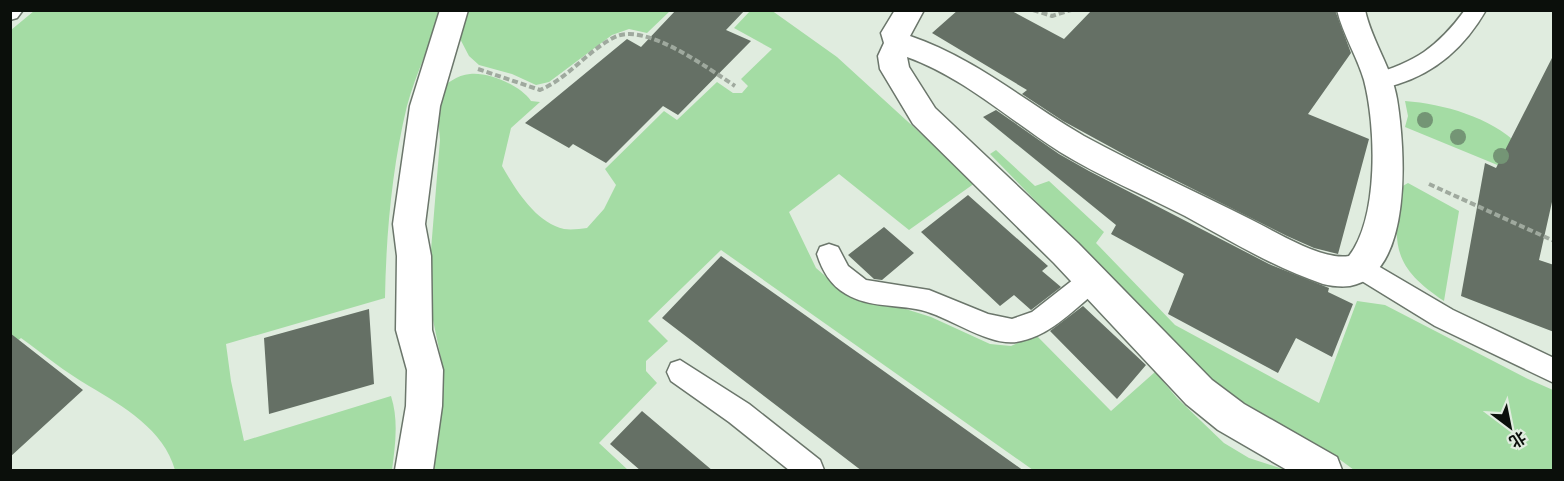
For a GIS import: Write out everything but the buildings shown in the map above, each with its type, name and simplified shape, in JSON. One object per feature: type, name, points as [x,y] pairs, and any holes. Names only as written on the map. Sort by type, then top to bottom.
[{"type":"street","points":[[414,471],[424,406],[425,370],[414,330],[414,256],[409,225],[430,82],[440,62],[454,10]]},
{"type":"street","points":[[910,10],[895,33],[898,43],[892,56],[895,69],[924,116],[1092,280],[1200,392],[1231,417],[1323,471]]},
{"type":"street","points":[[898,43],[933,56],[964,72],[1074,144],[1269,244],[1326,270],[1347,272],[1361,267],[1376,248],[1388,163],[1386,120],[1379,81],[1351,10]]},
{"type":"lane","points":[[1379,81],[1405,75],[1440,55],[1476,10]]},
{"type":"lane","points":[[829,254],[833,266],[857,288],[878,295],[928,300],[989,326],[1018,331],[1059,309],[1092,280]]},
{"type":"lane","points":[[1361,267],[1444,318],[1554,371]]},
{"type":"lane","points":[[680,372],[739,413],[810,471]]},
{"type":"path","points":[[1033,10],[1052,17],[1062,16],[1071,10]]},
{"type":"path","points":[[440,62],[482,70],[540,90],[560,81],[616,36],[633,33],[684,55],[735,86]]},
{"type":"path","points":[[1388,163],[1480,209],[1554,240]]},
{"type":"green space","points":[[771,10],[837,57],[975,183],[909,230],[839,174],[789,212],[816,268],[839,288],[931,317],[990,344],[1011,346],[1036,335],[1111,411],[1155,372],[1177,398],[1224,443],[1249,458],[1286,470],[1033,470],[721,250],[648,321],[668,341],[646,361],[646,371],[657,383],[599,443],[628,470],[434,470],[441,408],[442,363],[433,320],[430,262],[440,140],[436,92],[456,78],[478,74],[495,77],[520,90],[531,101],[540,102],[511,128],[502,166],[527,204],[544,220],[564,229],[587,228],[604,209],[616,185],[605,169],[664,111],[677,120],[717,82],[733,93],[742,93],[748,86],[741,79],[772,49],[734,28],[750,11]]},
{"type":"green space","points":[[34,11],[441,11],[407,106],[397,153],[387,250],[385,298],[226,344],[231,381],[244,441],[391,396],[396,424],[392,470],[175,470],[162,443],[141,420],[71,375],[21,338],[11,346],[11,30]]},
{"type":"green space","points":[[465,11],[670,11],[647,33],[629,29],[612,35],[549,82],[536,85],[512,74],[479,65],[469,56],[457,33]]},
{"type":"green space","points":[[1405,101],[1451,109],[1494,127],[1524,150],[1553,188],[1405,127],[1408,116]]},
{"type":"green space","points":[[996,150],[1035,186],[1049,181],[1104,232],[1096,243],[1175,325],[1319,403],[1357,301],[1385,305],[1553,390],[1553,470],[1354,470],[1335,456],[1262,417],[1215,385],[990,154]]},
{"type":"green space","points":[[1408,183],[1459,211],[1444,301],[1414,277],[1400,253],[1397,240],[1398,207],[1401,187]]}]
